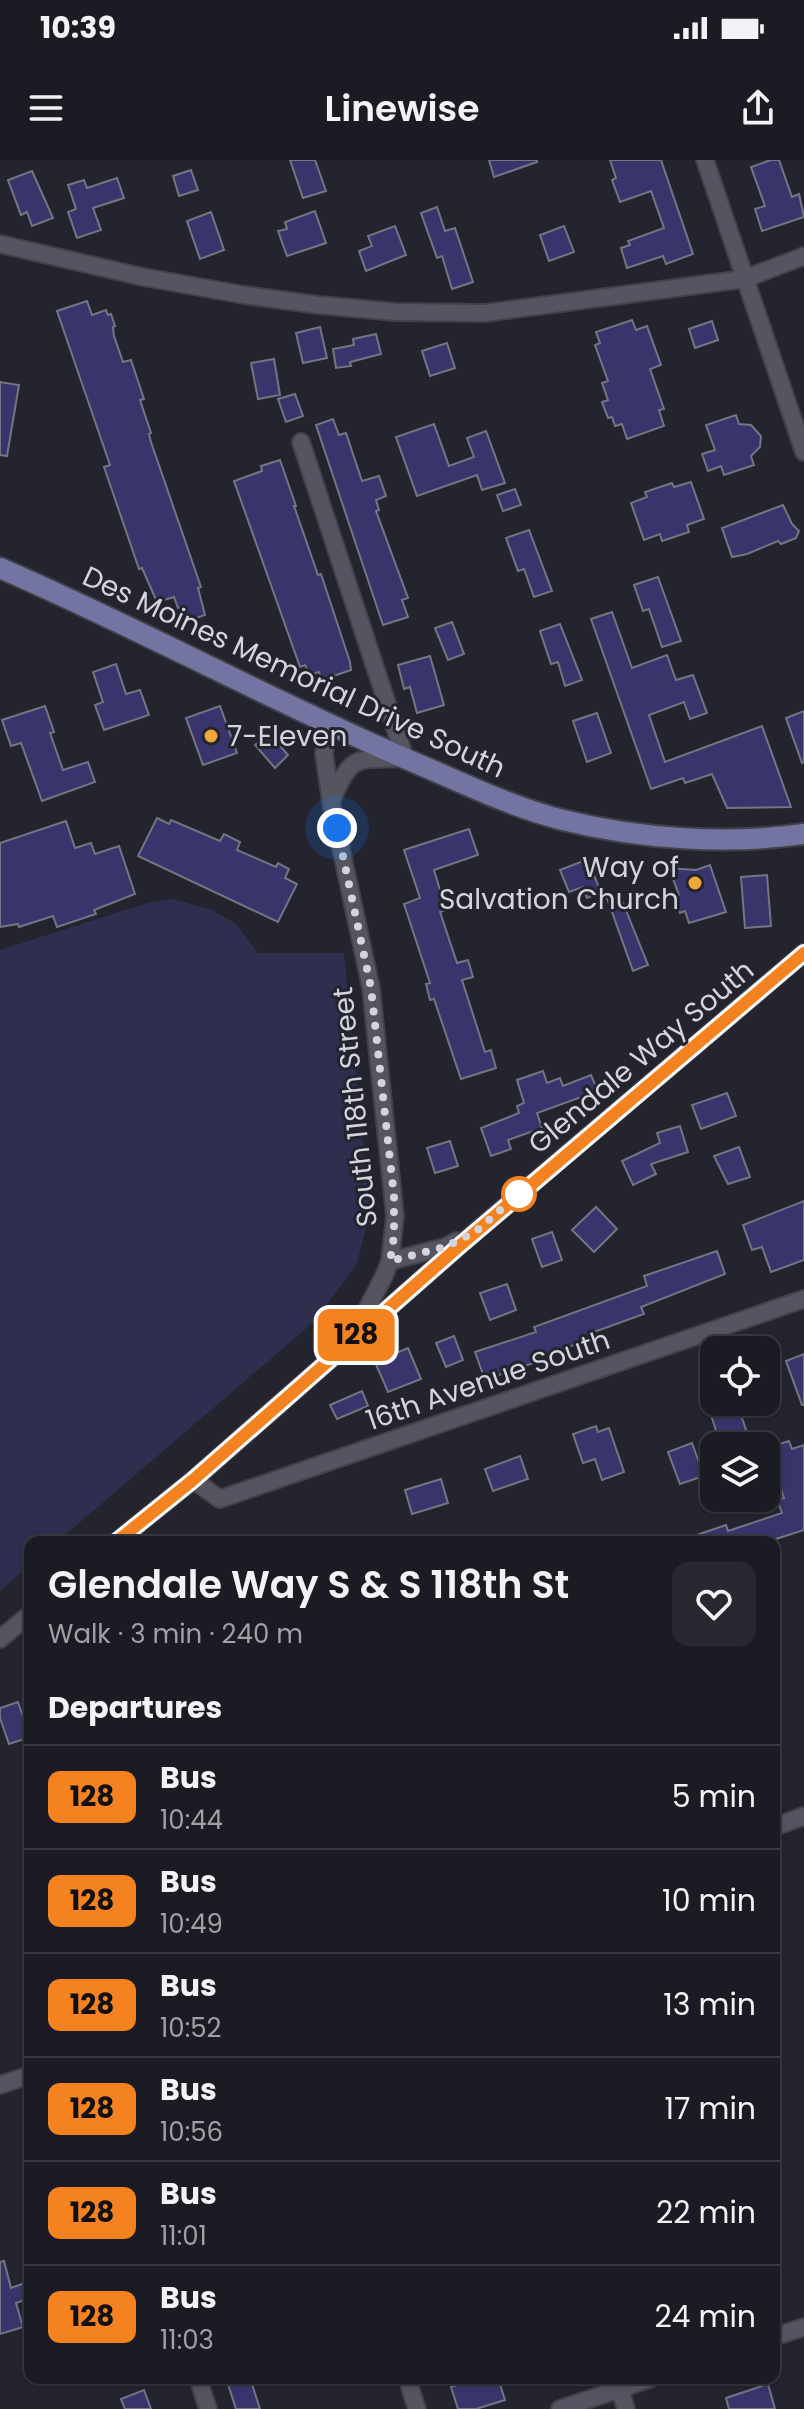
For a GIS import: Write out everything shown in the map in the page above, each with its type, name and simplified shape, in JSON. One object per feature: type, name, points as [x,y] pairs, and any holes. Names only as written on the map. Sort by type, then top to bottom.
[{"type":"main road","name":"Des Moines Memorial Drive South","points":[[0,568],[66,596],[329,726],[511,804],[563,820],[608,829],[695,838],[737,839],[804,834]]},
{"type":"street","points":[[705,160],[804,452]]},
{"type":"street","points":[[0,244],[143,277],[244,295],[396,312],[485,313],[744,279],[804,256]]},
{"type":"street","points":[[301,442],[405,758],[354,762],[344,772],[331,802]]},
{"type":"street","name":"South 118th Street","points":[[304,1381],[367,1309],[390,1261],[394,1236],[394,1206],[371,988],[331,802],[324,754],[329,726]]},
{"type":"street","name":"Glendale Way South","points":[[126,1536],[475,1232],[804,953]]},
{"type":"street","name":"Glendale Way South","points":[[390,1261],[445,1247],[475,1232]]},
{"type":"street","name":"16th Avenue South","points":[[193,1480],[220,1499],[804,1299]]},
{"type":"street","points":[[0,1639],[24,1619]]},
{"type":"street","points":[[780,1825],[804,1816]]},
{"type":"street","points":[[0,2085],[24,2077]]},
{"type":"street","points":[[780,2335],[804,2327]]},
{"type":"street","points":[[200,2384],[208,2409]]},
{"type":"street","points":[[409,2384],[417,2409]]},
{"type":"street","points":[[560,2409],[635,2384]]},
{"type":"street","points":[[620,2389],[626,2409]]},
{"type":"shaded area","points":[[172,899],[210,909],[235,923],[258,953],[344,953],[370,1213],[357,1263],[316,1320],[64,1536],[24,1536],[24,1570],[0,1591],[0,950],[147,903]]},
{"type":"building","points":[[290,160],[315,160],[326,191],[303,198]]},
{"type":"building","points":[[489,160],[537,160],[537,162],[494,177]]},
{"type":"building","points":[[610,160],[661,160],[693,254],[666,264],[663,256],[627,268],[621,248],[630,245],[628,241],[664,228],[651,191],[620,202],[612,180],[616,178]]},
{"type":"building","points":[[779,160],[792,197],[799,194],[804,217],[762,231],[755,209],[765,206],[751,167]]},
{"type":"building","points":[[191,170],[198,190],[179,196],[173,176]]},
{"type":"building","points":[[32,171],[53,218],[32,226],[27,212],[21,215],[8,180]]},
{"type":"building","points":[[117,178],[124,198],[93,208],[101,230],[77,238],[68,212],[76,209],[68,185],[84,180],[87,188]]},
{"type":"building","points":[[437,207],[445,231],[455,228],[473,282],[452,289],[442,256],[437,258],[421,213]]},
{"type":"building","points":[[315,211],[326,243],[287,256],[278,231],[287,229],[285,222]]},
{"type":"building","points":[[211,212],[224,250],[200,259],[187,221]]},
{"type":"building","points":[[395,226],[406,255],[366,271],[359,251],[372,246],[368,236]]},
{"type":"building","points":[[564,226],[574,252],[549,261],[540,235]]},
{"type":"building","points":[[87,301],[92,315],[106,310],[108,315],[111,314],[114,336],[123,362],[131,360],[144,399],[140,400],[151,442],[201,587],[198,588],[205,615],[189,621],[184,606],[178,608],[174,597],[157,602],[142,568],[139,569],[104,467],[110,465],[57,311]]},
{"type":"building","points":[[632,320],[636,330],[647,326],[661,365],[650,369],[664,409],[659,410],[664,426],[627,439],[622,424],[615,426],[602,402],[608,400],[602,383],[608,381],[595,345],[600,343],[596,332]]},
{"type":"building","points":[[712,321],[718,340],[695,348],[689,329]]},
{"type":"building","points":[[320,327],[327,358],[303,363],[296,333]]},
{"type":"building","points":[[376,334],[381,354],[350,362],[351,366],[336,368],[333,349],[354,345],[353,339]]},
{"type":"building","points":[[447,343],[455,368],[430,376],[422,351]]},
{"type":"building","points":[[274,359],[280,395],[258,399],[251,363]]},
{"type":"building","points":[[0,382],[19,385],[7,456],[0,455]]},
{"type":"building","points":[[295,394],[303,416],[286,422],[278,399]]},
{"type":"building","points":[[736,415],[739,424],[751,425],[761,436],[760,447],[751,456],[754,465],[724,475],[721,466],[708,471],[702,454],[715,450],[706,425]]},
{"type":"building","points":[[333,419],[339,435],[346,433],[362,481],[379,476],[386,496],[376,500],[379,510],[376,511],[408,598],[402,600],[408,617],[383,625],[316,425]]},
{"type":"building","points":[[434,424],[449,466],[474,457],[467,438],[486,431],[505,483],[482,490],[477,475],[417,496],[396,437]]},
{"type":"building","points":[[280,460],[350,662],[351,670],[322,680],[319,672],[309,675],[305,665],[300,667],[234,481],[262,471],[261,466]]},
{"type":"building","points":[[691,482],[704,519],[687,525],[689,532],[662,541],[660,534],[644,540],[631,503],[647,497],[645,492],[672,483],[674,487]]},
{"type":"building","points":[[515,489],[521,505],[503,511],[497,495]]},
{"type":"building","points":[[783,505],[799,531],[796,538],[732,557],[722,528]]},
{"type":"building","points":[[529,530],[552,591],[534,597],[524,569],[518,571],[506,538]]},
{"type":"building","points":[[658,577],[681,641],[662,647],[649,609],[643,611],[634,585]]},
{"type":"building","points":[[612,612],[632,668],[667,655],[676,680],[693,675],[707,713],[690,719],[684,702],[649,715],[665,762],[762,726],[791,807],[727,808],[712,774],[685,783],[683,778],[651,789],[591,619]]},
{"type":"building","points":[[452,622],[464,654],[448,660],[435,628]]},
{"type":"building","points":[[560,624],[582,680],[565,686],[558,662],[551,664],[540,631]]},
{"type":"building","points":[[430,656],[444,705],[417,713],[410,687],[404,689],[398,665]]},
{"type":"building","points":[[116,664],[126,694],[140,690],[149,715],[104,730],[95,705],[103,702],[93,672]]},
{"type":"building","points":[[45,706],[54,732],[50,733],[63,770],[88,762],[95,782],[42,801],[21,743],[11,746],[2,720]]},
{"type":"building","name":"7-Eleven","points":[[220,706],[237,753],[203,765],[186,718]]},
{"type":"building","points":[[804,711],[804,762],[802,763],[786,718]]},
{"type":"building","points":[[597,713],[611,753],[587,762],[573,721]]},
{"type":"building","points":[[269,733],[288,755],[275,768],[255,745]]},
{"type":"building","points":[[157,818],[169,824],[171,820],[220,841],[224,834],[240,842],[237,850],[276,867],[278,863],[289,869],[285,878],[297,884],[278,922],[138,856]]},
{"type":"building","points":[[66,821],[75,848],[91,843],[95,854],[119,846],[135,894],[94,910],[96,914],[57,927],[53,916],[19,927],[18,924],[0,927],[0,843]]},
{"type":"building","points":[[469,829],[478,855],[434,870],[446,910],[440,912],[457,963],[468,960],[473,977],[462,980],[485,1052],[491,1050],[496,1068],[461,1079],[434,999],[430,1000],[426,984],[430,983],[404,904],[420,898],[404,850]]},
{"type":"building","points":[[588,859],[601,893],[587,898],[583,887],[569,892],[560,870]]},
{"type":"building","name":"Way of Salvation Church","points":[[710,865],[726,912],[689,923],[685,911],[680,913],[674,897],[679,895],[669,868],[696,870]]},
{"type":"building","points":[[767,875],[771,926],[745,928],[741,877]]},
{"type":"building","points":[[619,893],[648,965],[633,971],[607,898]]},
{"type":"building","points":[[543,1071],[547,1083],[560,1078],[563,1086],[591,1075],[598,1091],[537,1113],[542,1128],[508,1140],[511,1149],[491,1156],[481,1128],[519,1113],[517,1106],[524,1103],[517,1080]]},
{"type":"building","points":[[727,1093],[736,1116],[701,1129],[692,1105]]},
{"type":"building","points":[[680,1126],[688,1152],[651,1164],[656,1174],[633,1185],[622,1161],[660,1143],[657,1133]]},
{"type":"building","points":[[450,1141],[458,1166],[435,1173],[427,1148]]},
{"type":"building","points":[[739,1147],[750,1177],[728,1184],[714,1156]]},
{"type":"building","points":[[804,1201],[804,1260],[771,1272],[762,1247],[752,1250],[743,1225]]},
{"type":"building","points":[[596,1207],[617,1229],[594,1252],[572,1230]]},
{"type":"building","points":[[552,1232],[562,1260],[542,1267],[532,1239]]},
{"type":"building","points":[[717,1251],[725,1274],[641,1307],[644,1314],[591,1333],[593,1338],[485,1380],[475,1352],[536,1332],[534,1327],[647,1286],[644,1276]]},
{"type":"building","points":[[507,1284],[516,1310],[490,1320],[480,1293]]},
{"type":"building","points":[[454,1336],[463,1360],[446,1367],[436,1343]]},
{"type":"building","points":[[408,1348],[421,1379],[388,1392],[375,1362]]},
{"type":"building","points":[[804,1354],[804,1405],[802,1405],[786,1361]]},
{"type":"building","points":[[362,1391],[368,1406],[337,1419],[330,1405]]},
{"type":"building","points":[[711,1416],[741,1416],[747,1432],[716,1432]]},
{"type":"building","points":[[596,1426],[598,1432],[609,1428],[624,1472],[602,1480],[595,1459],[583,1463],[573,1434]]},
{"type":"building","points":[[789,1441],[792,1449],[804,1445],[804,1530],[780,1538],[694,1536],[726,1525],[728,1531],[782,1513],[780,1499],[784,1498],[780,1486],[780,1444]]},
{"type":"building","points":[[692,1443],[700,1465],[700,1477],[680,1484],[668,1452]]},
{"type":"building","points":[[520,1456],[528,1479],[493,1491],[485,1469]]},
{"type":"building","points":[[441,1479],[448,1503],[412,1514],[405,1490]]},
{"type":"building","points":[[18,1702],[24,1720],[24,1739],[9,1744],[0,1718],[0,1708]]},
{"type":"building","points":[[4,2261],[11,2288],[24,2283],[24,2300],[16,2303],[23,2327],[0,2334],[0,2262]]},
{"type":"building","points":[[228,2384],[252,2384],[260,2409],[236,2409]]},
{"type":"building","points":[[461,2384],[500,2384],[505,2400],[476,2409],[458,2409],[451,2387]]},
{"type":"building","points":[[768,2384],[775,2409],[729,2409],[726,2398]]},
{"type":"building","points":[[144,2390],[151,2409],[125,2409],[121,2399]]},
{"type":"bus line","name":"128","points":[[123,1536],[193,1480],[457,1248],[804,953]]},
{"type":"place","name":"7-Eleven","points":[[211,736]]},
{"type":"place","name":"Way of Salvation Church","points":[[695,883]]},
{"type":"route","points":[[337,828],[371,988],[394,1196],[394,1236],[390,1261],[445,1247],[475,1232],[519,1194]]}]
